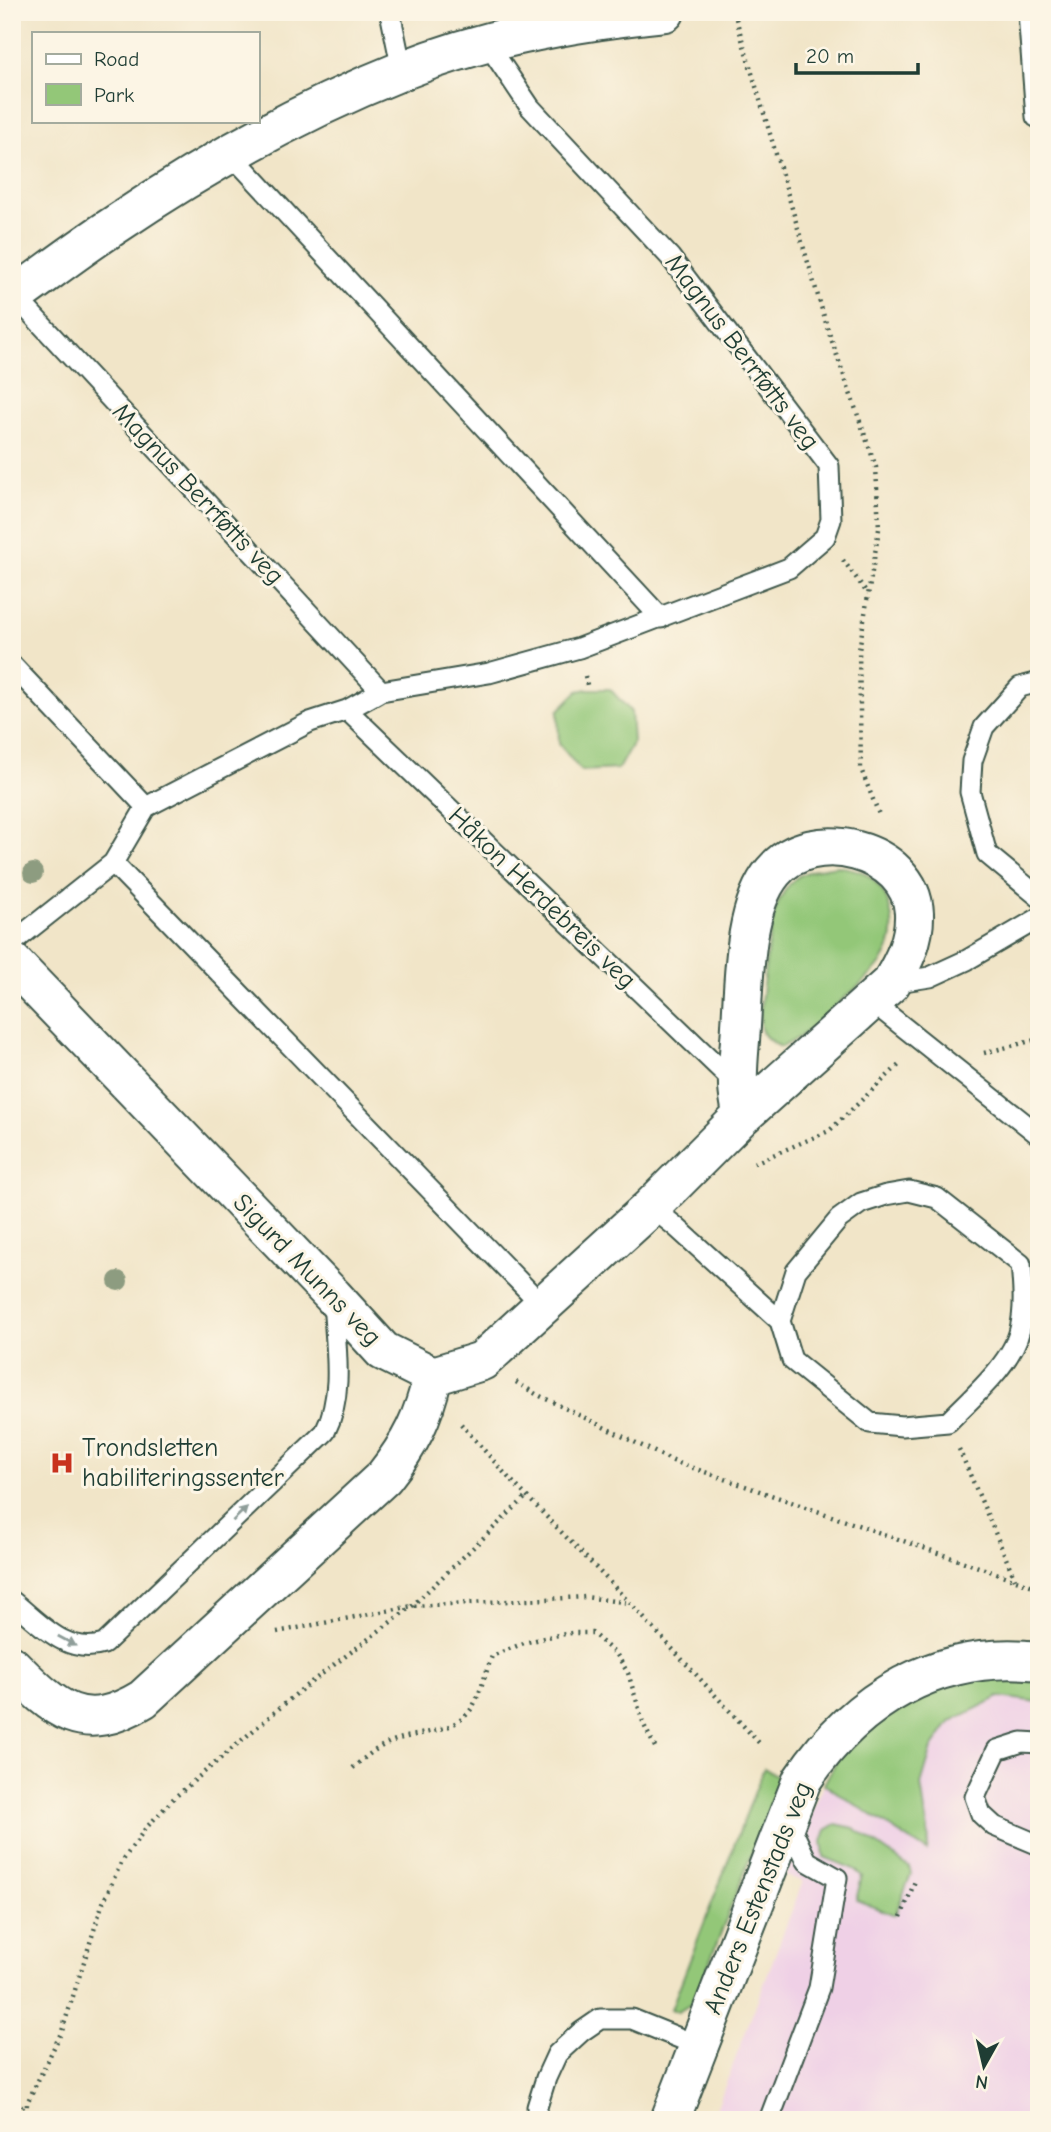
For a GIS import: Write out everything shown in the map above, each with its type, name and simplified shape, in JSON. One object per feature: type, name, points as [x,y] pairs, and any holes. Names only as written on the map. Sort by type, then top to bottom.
[{"type":"street","name":"Magnus Berrføtts veg","points":[[14,297],[112,226],[231,154],[295,119],[402,70],[556,19],[665,12]]},
{"type":"street","points":[[12,1666],[40,1694],[71,1713],[87,1717],[107,1717],[122,1711],[143,1699],[384,1477],[415,1433],[425,1411],[433,1376],[482,1361],[651,1207],[740,1101],[881,992],[906,958],[912,937],[914,911],[905,887],[890,867],[868,853],[841,848],[813,849],[788,858],[772,872],[753,915],[746,952],[740,1101]]},
{"type":"street","name":"Sigurd Munns veg","points":[[12,962],[383,1351],[433,1376]]},
{"type":"street","name":"Anders Estenstads veg","points":[[670,2120],[802,1780],[819,1755],[839,1733],[890,1691],[922,1675],[958,1665],[995,1660],[1039,1661]]},
{"type":"lane","points":[[390,12],[402,70]]},
{"type":"lane","points":[[1028,12],[1036,117]]},
{"type":"lane","name":"Magnus Berrføtts veg","points":[[487,43],[530,107],[670,257],[829,466],[831,520],[825,537]]},
{"type":"lane","points":[[231,154],[661,618]]},
{"type":"lane","name":"Magnus Berrføtts veg","points":[[14,297],[382,691]]},
{"type":"lane","points":[[12,943],[113,863],[146,807],[310,722],[347,710],[382,691],[489,673],[579,648],[789,568],[825,537]]},
{"type":"lane","points":[[12,665],[146,807]]},
{"type":"lane","points":[[1039,681],[1020,687],[984,727],[972,761],[970,792],[987,854],[1039,897]]},
{"type":"lane","name":"Håkon Herdebreis veg","points":[[347,710],[740,1101]]},
{"type":"lane","points":[[113,863],[543,1306]]},
{"type":"lane","points":[[1039,918],[967,960],[930,977],[881,992],[918,1038],[1039,1135]]},
{"type":"lane","points":[[651,1207],[780,1321],[792,1360],[870,1423],[902,1426],[948,1422],[1006,1359],[1020,1331],[1023,1298],[1021,1264],[937,1198],[909,1191],[886,1195],[861,1203],[839,1219],[796,1271],[780,1321]]},
{"type":"lane","points":[[12,1601],[65,1642],[91,1648],[104,1644],[325,1432],[337,1399],[333,1296]]},
{"type":"lane","points":[[1039,1743],[1022,1742],[997,1750],[975,1797],[981,1814],[994,1826],[1039,1844]]},
{"type":"lane","points":[[769,2120],[819,1988],[837,1878],[807,1861],[787,1821]]},
{"type":"lane","points":[[538,2120],[537,2106],[557,2054],[600,2019],[632,2019],[699,2046]]},
{"type":"path","points":[[825,537],[869,594]]},
{"type":"path","points":[[753,1164],[829,1131],[904,1060],[918,1038]]},
{"type":"path","points":[[949,1062],[1039,1039]]},
{"type":"path","points":[[482,1361],[536,1394],[673,1461],[1039,1588]]},
{"type":"path","points":[[433,1376],[449,1410],[762,1746]]},
{"type":"path","points":[[948,1422],[1016,1580]]},
{"type":"path","points":[[26,2120],[27,2104],[61,2031],[102,1905],[121,1863],[145,1829],[175,1797],[291,1698],[411,1606],[527,1496]]},
{"type":"path","points":[[266,1634],[411,1606],[585,1597],[630,1603]]},
{"type":"path","points":[[353,1769],[366,1755],[396,1740],[456,1723],[470,1711],[492,1656],[524,1643],[572,1633],[592,1633],[617,1655],[628,1673],[644,1725],[656,1749]]},
{"type":"path","points":[[901,1917],[915,1881]]},
{"type":"path","points":[[12,2118],[27,2104]]},
{"type":"shaded area","points":[[1039,1678],[1039,2120],[712,2120],[803,1881],[785,1876],[824,1784],[838,1758]]},
{"type":"green space","points":[[610,689],[631,712],[633,742],[618,769],[581,771],[559,744],[558,711],[578,691]]},
{"type":"green space","points":[[838,866],[864,873],[874,880],[891,912],[892,937],[883,960],[861,984],[810,1029],[781,1047],[764,1035],[760,1021],[764,973],[775,910],[785,890],[800,875]]},
{"type":"green space","points":[[1019,1675],[1039,1678],[1039,1702],[999,1697],[951,1721],[932,1748],[921,1785],[929,1838],[927,1851],[824,1784],[838,1758],[882,1717],[920,1694],[969,1680]]},
{"type":"green space","points":[[764,1768],[781,1778],[694,2002],[678,2012],[671,2009]]},
{"type":"green space","points":[[836,1824],[854,1828],[909,1867],[911,1874],[895,1915],[856,1900],[862,1876],[854,1869],[824,1857],[822,1841],[826,1830]]},
{"type":"place","name":"Trondsletten habiliteringssenter","points":[[62,1463]]}]
